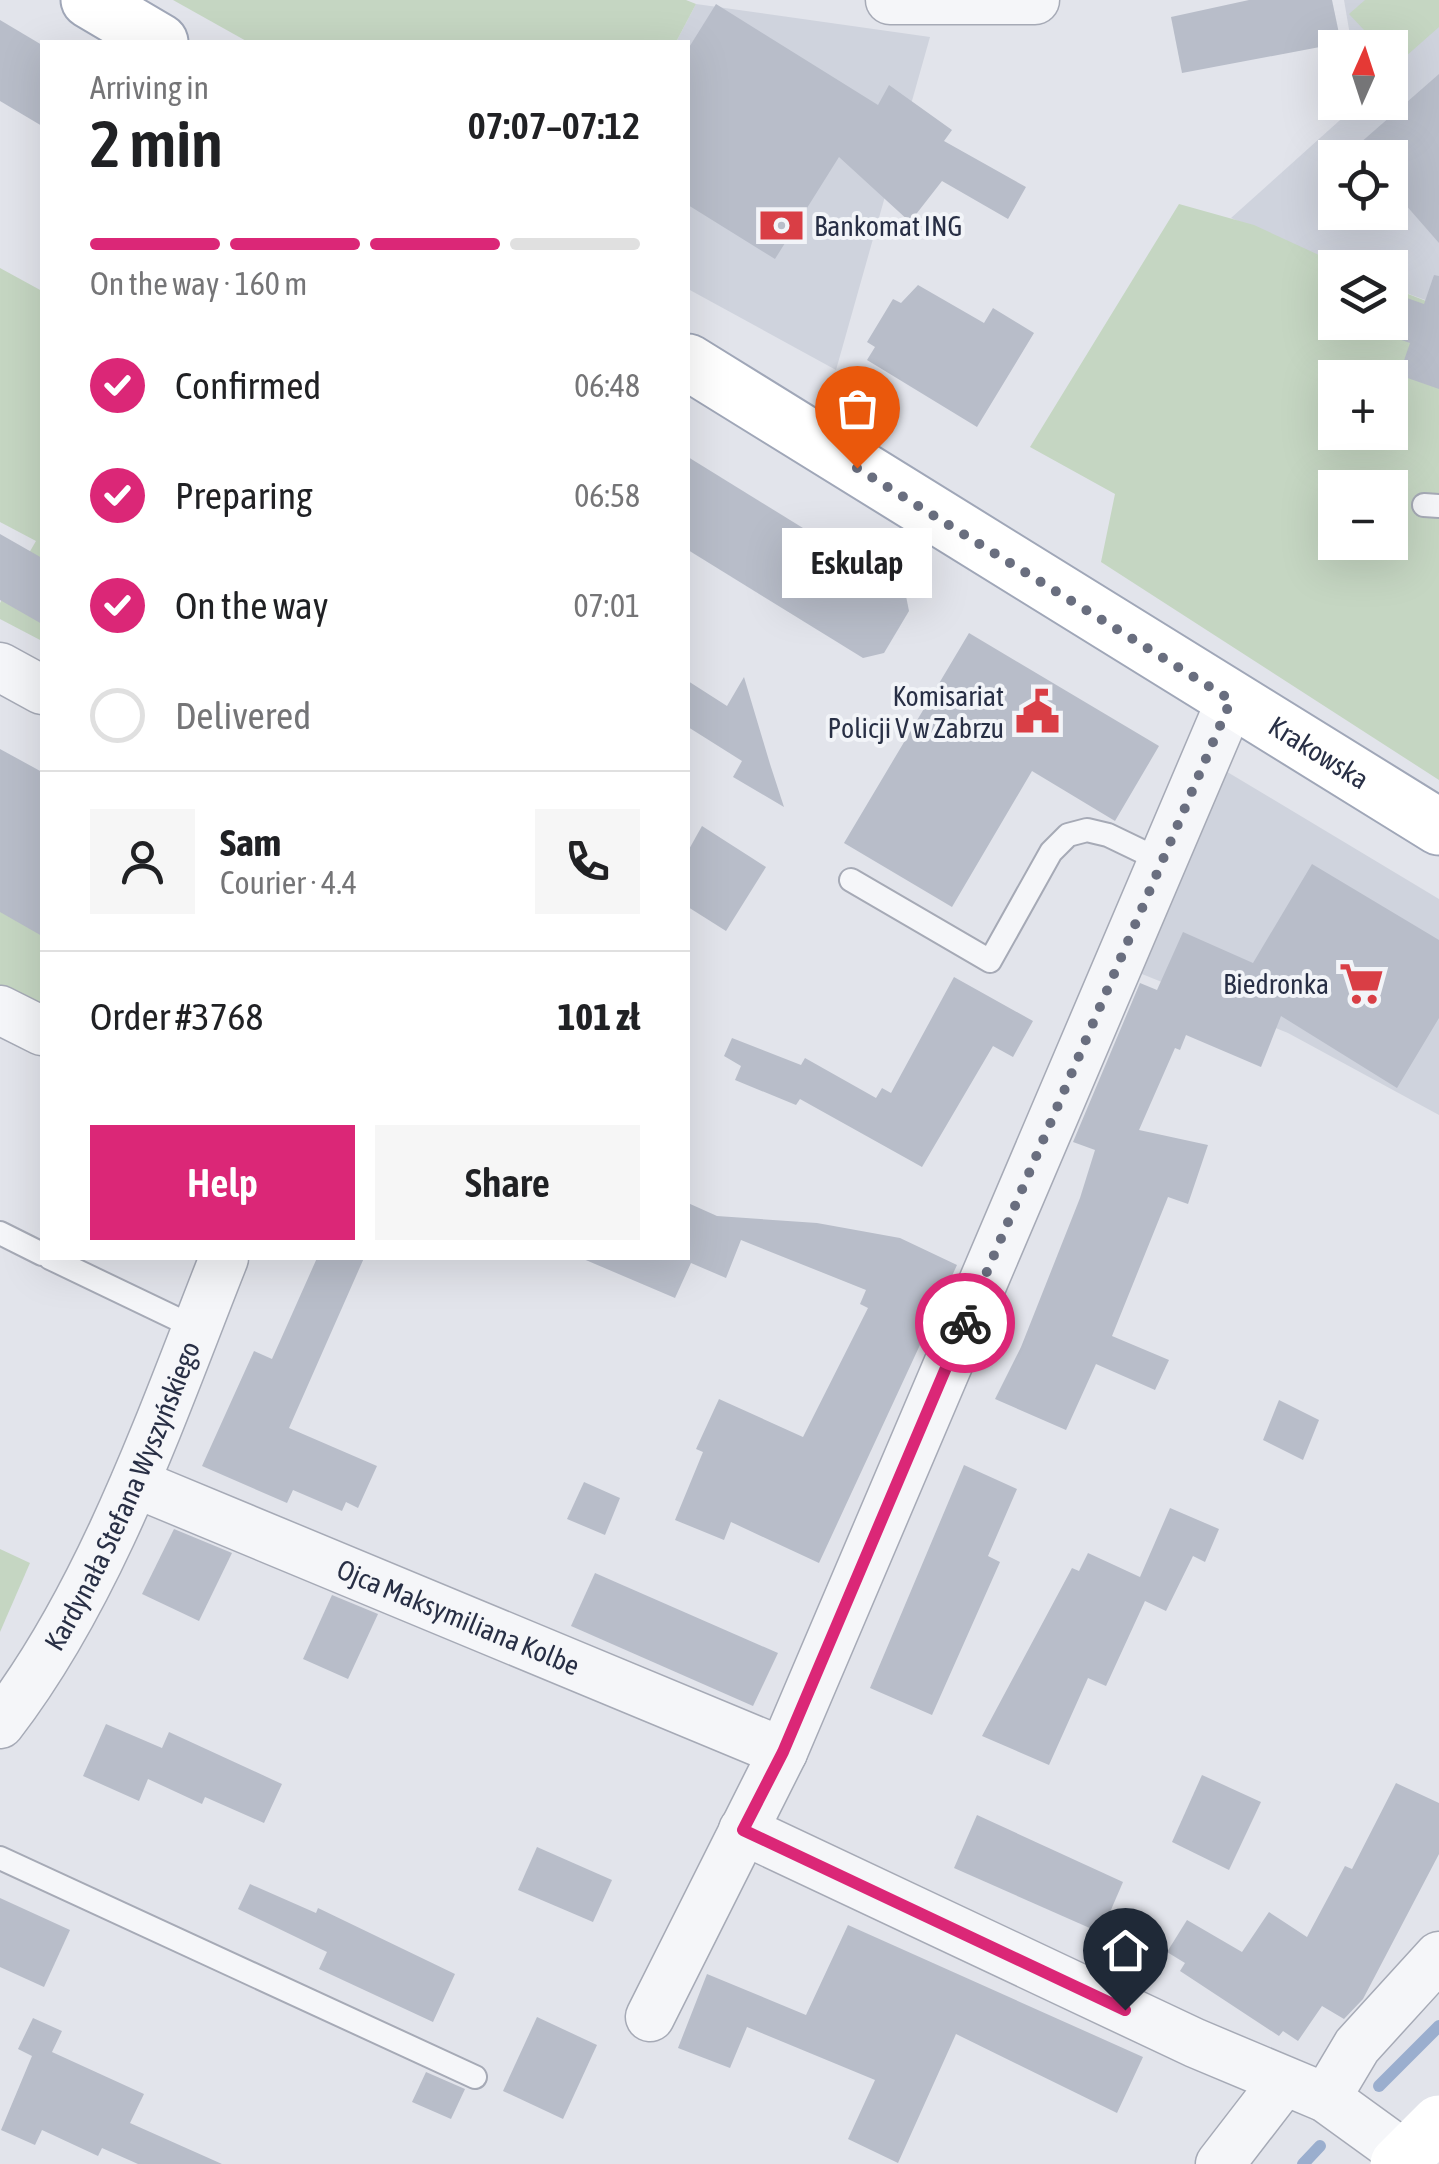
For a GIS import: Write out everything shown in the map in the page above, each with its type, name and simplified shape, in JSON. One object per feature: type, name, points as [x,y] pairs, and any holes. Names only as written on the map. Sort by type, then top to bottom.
[{"type":"main road","points":[[89,0],[157,40]]},
{"type":"main road","name":"Krakowska","points":[[690,363],[1439,827]]},
{"type":"street","points":[[890,0],[1036,0]]},
{"type":"street","points":[[0,668],[40,689]]},
{"type":"street","points":[[650,2017],[783,1752],[1231,700]]},
{"type":"street","points":[[0,1010],[40,1030]]},
{"type":"street","name":"Kardynała Stefana Wyszyńskiego","points":[[8,1700],[135,1483],[223,1260]]},
{"type":"street","name":"Ojca Maksymiliana Kolbe","points":[[135,1483],[783,1752]]},
{"type":"street","points":[[743,1830],[1195,2043],[1305,2090],[1414,2148]]},
{"type":"street","points":[[1220,2164],[1357,2046],[1439,1956]]},
{"type":"lane","points":[[850,880],[990,960],[1052,852],[1068,834],[1088,830],[1108,835],[1162,861]]},
{"type":"lane","points":[[0,1234],[40,1253]]},
{"type":"lane","points":[[54,1260],[196,1328]]},
{"type":"lane","points":[[0,1858],[476,2077]]},
{"type":"shaded area","points":[[1344,0],[1439,0],[1439,305],[1408,294],[1408,250],[1318,250],[1318,255],[1231,218],[1340,120],[1408,120],[1408,30],[1349,30]]},
{"type":"shaded area","points":[[696,4],[930,37],[836,370],[690,290],[690,40],[677,40]]},
{"type":"shaded area","points":[[1224,770],[1439,899],[1439,1115],[1288,1033],[1137,972]]},
{"type":"green space","points":[[173,0],[686,0],[696,4],[677,40],[244,40]]},
{"type":"green space","points":[[1365,0],[1439,0],[1439,27],[1408,54],[1408,30],[1364,30],[1349,14]]},
{"type":"green space","points":[[1179,204],[1254,225],[1318,255],[1318,340],[1408,340],[1408,294],[1439,306],[1439,780],[1101,562],[1115,494],[1030,447]]},
{"type":"green space","points":[[0,268],[40,290],[40,640],[0,619],[0,603],[36,541],[0,522]]},
{"type":"green space","points":[[0,847],[40,868],[40,1013],[0,993]]},
{"type":"green space","points":[[0,1549],[30,1563],[0,1632]]},
{"type":"building","points":[[1249,0],[1332,0],[1338,30],[1318,30],[1318,47],[1182,73],[1171,17]]},
{"type":"building","points":[[716,4],[878,105],[889,85],[952,130],[944,141],[1026,187],[1008,219],[942,181],[910,222],[839,157],[775,259],[690,206],[690,46]]},
{"type":"building","points":[[0,20],[40,44],[40,125],[0,101]]},
{"type":"building","points":[[1439,74],[1439,243],[1408,208],[1408,140],[1364,140],[1386,120],[1408,120],[1408,101]]},
{"type":"building","points":[[1434,275],[1439,276],[1439,389],[1408,378],[1408,360],[1404,360],[1410,343],[1401,340],[1408,340],[1408,298],[1424,304]]},
{"type":"building","points":[[918,285],[984,323],[993,308],[1034,333],[977,427],[867,360],[875,347],[867,342],[893,299],[901,303]]},
{"type":"building","points":[[690,458],[905,591],[909,611],[884,653],[863,658],[690,551]]},
{"type":"building","points":[[0,534],[40,557],[40,623],[0,600]]},
{"type":"building","points":[[969,633],[1159,746],[1115,821],[1032,771],[952,907],[844,843]]},
{"type":"building","points":[[744,677],[784,807],[733,777],[742,761],[690,728],[690,682],[727,706]]},
{"type":"building","points":[[0,749],[40,771],[40,935],[0,912]]},
{"type":"building","points":[[702,826],[766,867],[726,931],[690,908],[690,847]]},
{"type":"building","points":[[1312,864],[1439,940],[1439,1018],[1397,1088],[1281,1016],[1261,1067],[1186,1035],[1180,1050],[1175,1048],[1139,1130],[1208,1145],[1188,1204],[1168,1197],[1112,1336],[1169,1360],[1155,1390],[1096,1364],[1066,1430],[995,1399],[1021,1347],[1080,1198],[1095,1150],[1073,1142],[1140,983],[1157,990],[1183,932],[1253,963]]},
{"type":"building","points":[[954,977],[1033,1021],[1013,1057],[993,1046],[922,1167],[800,1099],[796,1105],[735,1080],[741,1066],[724,1056],[732,1038],[801,1065],[805,1058],[876,1098],[882,1088],[891,1093]]},
{"type":"building","points":[[690,1204],[717,1216],[817,1223],[900,1238],[957,1265],[819,1563],[731,1522],[724,1540],[675,1520],[703,1452],[696,1449],[719,1399],[803,1437],[868,1308],[860,1304],[866,1290],[741,1240],[726,1278],[691,1263],[675,1298],[586,1260],[690,1260]]},
{"type":"building","points":[[316,1260],[363,1260],[289,1428],[377,1466],[358,1508],[346,1502],[342,1511],[293,1490],[287,1503],[202,1466],[254,1351],[272,1359]]},
{"type":"building","points":[[1279,1400],[1319,1420],[1303,1460],[1263,1440]]},
{"type":"building","points":[[964,1465],[1017,1489],[988,1556],[1000,1562],[932,1715],[870,1688]]},
{"type":"building","points":[[584,1482],[620,1498],[605,1535],[567,1519]]},
{"type":"building","points":[[1170,1508],[1219,1529],[1205,1562],[1193,1556],[1166,1611],[1145,1601],[1106,1686],[1088,1678],[1049,1765],[982,1736],[1072,1568],[1079,1571],[1088,1553],[1140,1577]]},
{"type":"building","points":[[174,1529],[232,1553],[199,1621],[142,1594]]},
{"type":"building","points":[[595,1573],[778,1653],[753,1706],[571,1626]]},
{"type":"building","points":[[332,1595],[378,1614],[348,1679],[303,1659]]},
{"type":"building","points":[[106,1724],[162,1748],[169,1732],[282,1784],[264,1823],[205,1797],[202,1804],[148,1779],[139,1801],[83,1776]]},
{"type":"building","points":[[1202,1775],[1261,1802],[1229,1870],[1172,1842]]},
{"type":"building","points":[[1396,1783],[1439,1803],[1439,1854],[1363,1999],[1344,2019],[1322,2006],[1298,2041],[1283,2031],[1279,2036],[1180,1971],[1185,1963],[1167,1952],[1187,1920],[1242,1952],[1269,1912],[1307,1937],[1345,1866],[1352,1869]]},
{"type":"building","points":[[977,1815],[1123,1882],[1101,1933],[954,1868]]},
{"type":"building","points":[[537,1847],[612,1880],[593,1922],[518,1890]]},
{"type":"building","points":[[250,1884],[316,1913],[318,1908],[455,1974],[433,2022],[319,1969],[327,1952],[238,1909]]},
{"type":"building","points":[[0,1898],[70,1930],[44,1987],[0,1967]]},
{"type":"building","points":[[848,1925],[1143,2057],[1117,2113],[956,2034],[898,2163],[848,2139],[875,2080],[747,2027],[730,2068],[678,2048],[707,1974],[806,2015]]},
{"type":"building","points":[[537,2017],[597,2045],[563,2119],[503,2091]]},
{"type":"building","points":[[33,2018],[62,2031],[52,2052],[144,2094],[130,2123],[222,2164],[138,2164],[102,2148],[98,2156],[42,2130],[35,2145],[1,2130],[32,2056],[18,2049]]},
{"type":"building","points":[[426,2072],[465,2089],[451,2119],[412,2102]]},
{"type":"waterway","points":[[1379,2086],[1439,2026]]},
{"type":"waterway","points":[[1303,2164],[1320,2146]]},
{"type":"way so far","points":[[857,468],[1231,700],[965,1323]]},
{"type":"place","name":"Bankomat ING","points":[[781,226]]},
{"type":"place","name":"Eskulap","points":[[857,468]]},
{"type":"place","name":"Komisariat Policji V w Zabrzu","points":[[1037,712]]},
{"type":"place","name":"Biedronka","points":[[1362,984]]},
{"type":"route","points":[[965,1323],[783,1752],[743,1830],[1125,2010]]}]
